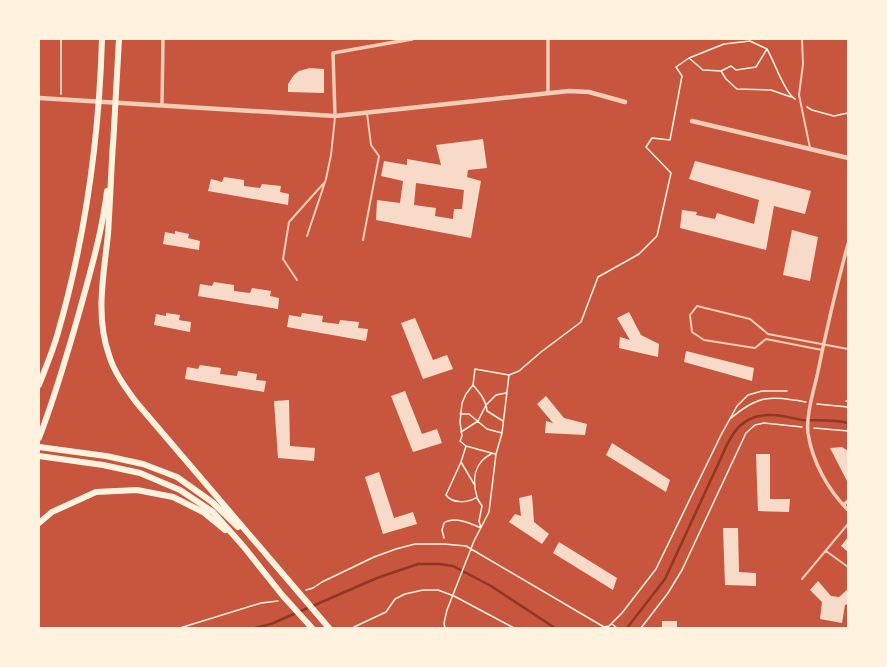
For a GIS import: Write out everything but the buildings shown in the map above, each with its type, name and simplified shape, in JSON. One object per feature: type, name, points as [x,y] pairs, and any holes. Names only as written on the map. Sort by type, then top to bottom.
[{"type":"highway","points":[[39,385],[57,337],[84,217],[100,79],[102,39]]},
{"type":"highway","points":[[119,39],[101,307],[102,325],[109,355],[116,371],[136,402],[329,628]]},
{"type":"highway","points":[[39,438],[72,340],[106,218]]},
{"type":"highway","points":[[39,446],[106,456],[143,464],[177,477],[212,502],[254,541]]},
{"type":"highway","points":[[39,456],[103,465],[140,473],[180,490],[213,512],[312,628]]},
{"type":"highway","points":[[39,523],[52,512],[96,492],[137,490],[173,497],[203,512],[244,547]]},
{"type":"street","points":[[162,105],[163,39]]},
{"type":"street","points":[[336,116],[333,53],[412,39]]},
{"type":"street","points":[[548,39],[548,93]]},
{"type":"street","points":[[39,98],[336,116],[569,91],[589,92],[625,102]]},
{"type":"street","points":[[692,121],[848,158]]},
{"type":"street","points":[[848,244],[834,294],[808,426],[812,449],[824,478],[848,510]]},
{"type":"street","points":[[843,505],[848,501]]},
{"type":"lane","points":[[802,39],[803,64],[799,95],[810,149]]},
{"type":"lane","points":[[363,240],[379,156],[370,145],[367,112]]},
{"type":"lane","points":[[307,236],[325,182],[331,155],[336,116]]},
{"type":"lane","points":[[297,280],[283,259],[289,222],[325,182]]},
{"type":"lane","points":[[822,350],[766,339],[755,348],[704,340],[692,332],[690,315],[697,306],[707,308],[750,319],[768,334],[848,349]]},
{"type":"lane","points":[[802,578],[848,524]]},
{"type":"lane","points":[[826,550],[848,567]]},
{"type":"path","points":[[61,100],[62,39]]},
{"type":"path","points":[[496,454],[466,446],[460,441],[462,436],[460,414],[462,403],[472,385],[475,369],[509,375],[519,371],[541,352],[582,322],[598,277],[639,254],[657,236],[671,173],[646,147],[652,138],[670,140],[682,76],[676,67],[689,58],[724,44],[750,41],[768,49],[784,85],[792,98]]},
{"type":"path","points":[[689,58],[703,70],[721,71],[731,66],[736,70],[756,67],[768,49]]},
{"type":"path","points":[[721,71],[726,79],[737,90],[771,90],[786,94],[812,110],[834,116],[848,113]]},
{"type":"path","points":[[445,628],[444,623],[447,610],[454,596],[471,549],[489,512],[496,454],[502,434],[509,375]]},
{"type":"path","points":[[472,385],[480,394],[486,405],[487,412],[503,421]]},
{"type":"path","points":[[306,591],[374,558],[402,547],[414,544],[466,546],[604,627],[610,626],[622,613],[656,568],[737,406],[748,395],[762,391],[787,392]]},
{"type":"path","points":[[461,431],[478,421],[486,405],[496,395],[506,393]]},
{"type":"path","points":[[729,421],[744,408],[758,400],[776,397],[811,405],[848,407]]},
{"type":"path","points":[[460,414],[469,414],[487,429],[502,434]]},
{"type":"path","points":[[641,628],[668,593],[682,570],[746,433],[755,425],[764,423],[808,426],[848,432]]},
{"type":"path","points":[[466,446],[461,462],[446,495],[448,498],[455,501],[472,501],[477,498]]},
{"type":"path","points":[[474,485],[476,468],[486,457],[492,454]]},
{"type":"path","points":[[461,462],[474,485],[477,498],[482,506],[479,521],[481,528]]},
{"type":"path","points":[[444,538],[442,530],[444,523],[448,520],[468,522],[481,528]]},
{"type":"path","points":[[354,627],[386,612],[395,599],[405,594],[423,590],[438,590],[454,596],[514,628]]},
{"type":"path","points":[[180,628],[261,603],[277,601],[284,597]]},
{"type":"path","points":[[612,624],[617,628]]},
{"type":"waterway","points":[[627,628],[665,579],[725,449],[739,427],[753,418],[772,415],[802,420],[848,423]]},
{"type":"waterway","points":[[255,628],[271,624],[377,578],[418,564],[453,566],[491,586],[555,628]]}]
